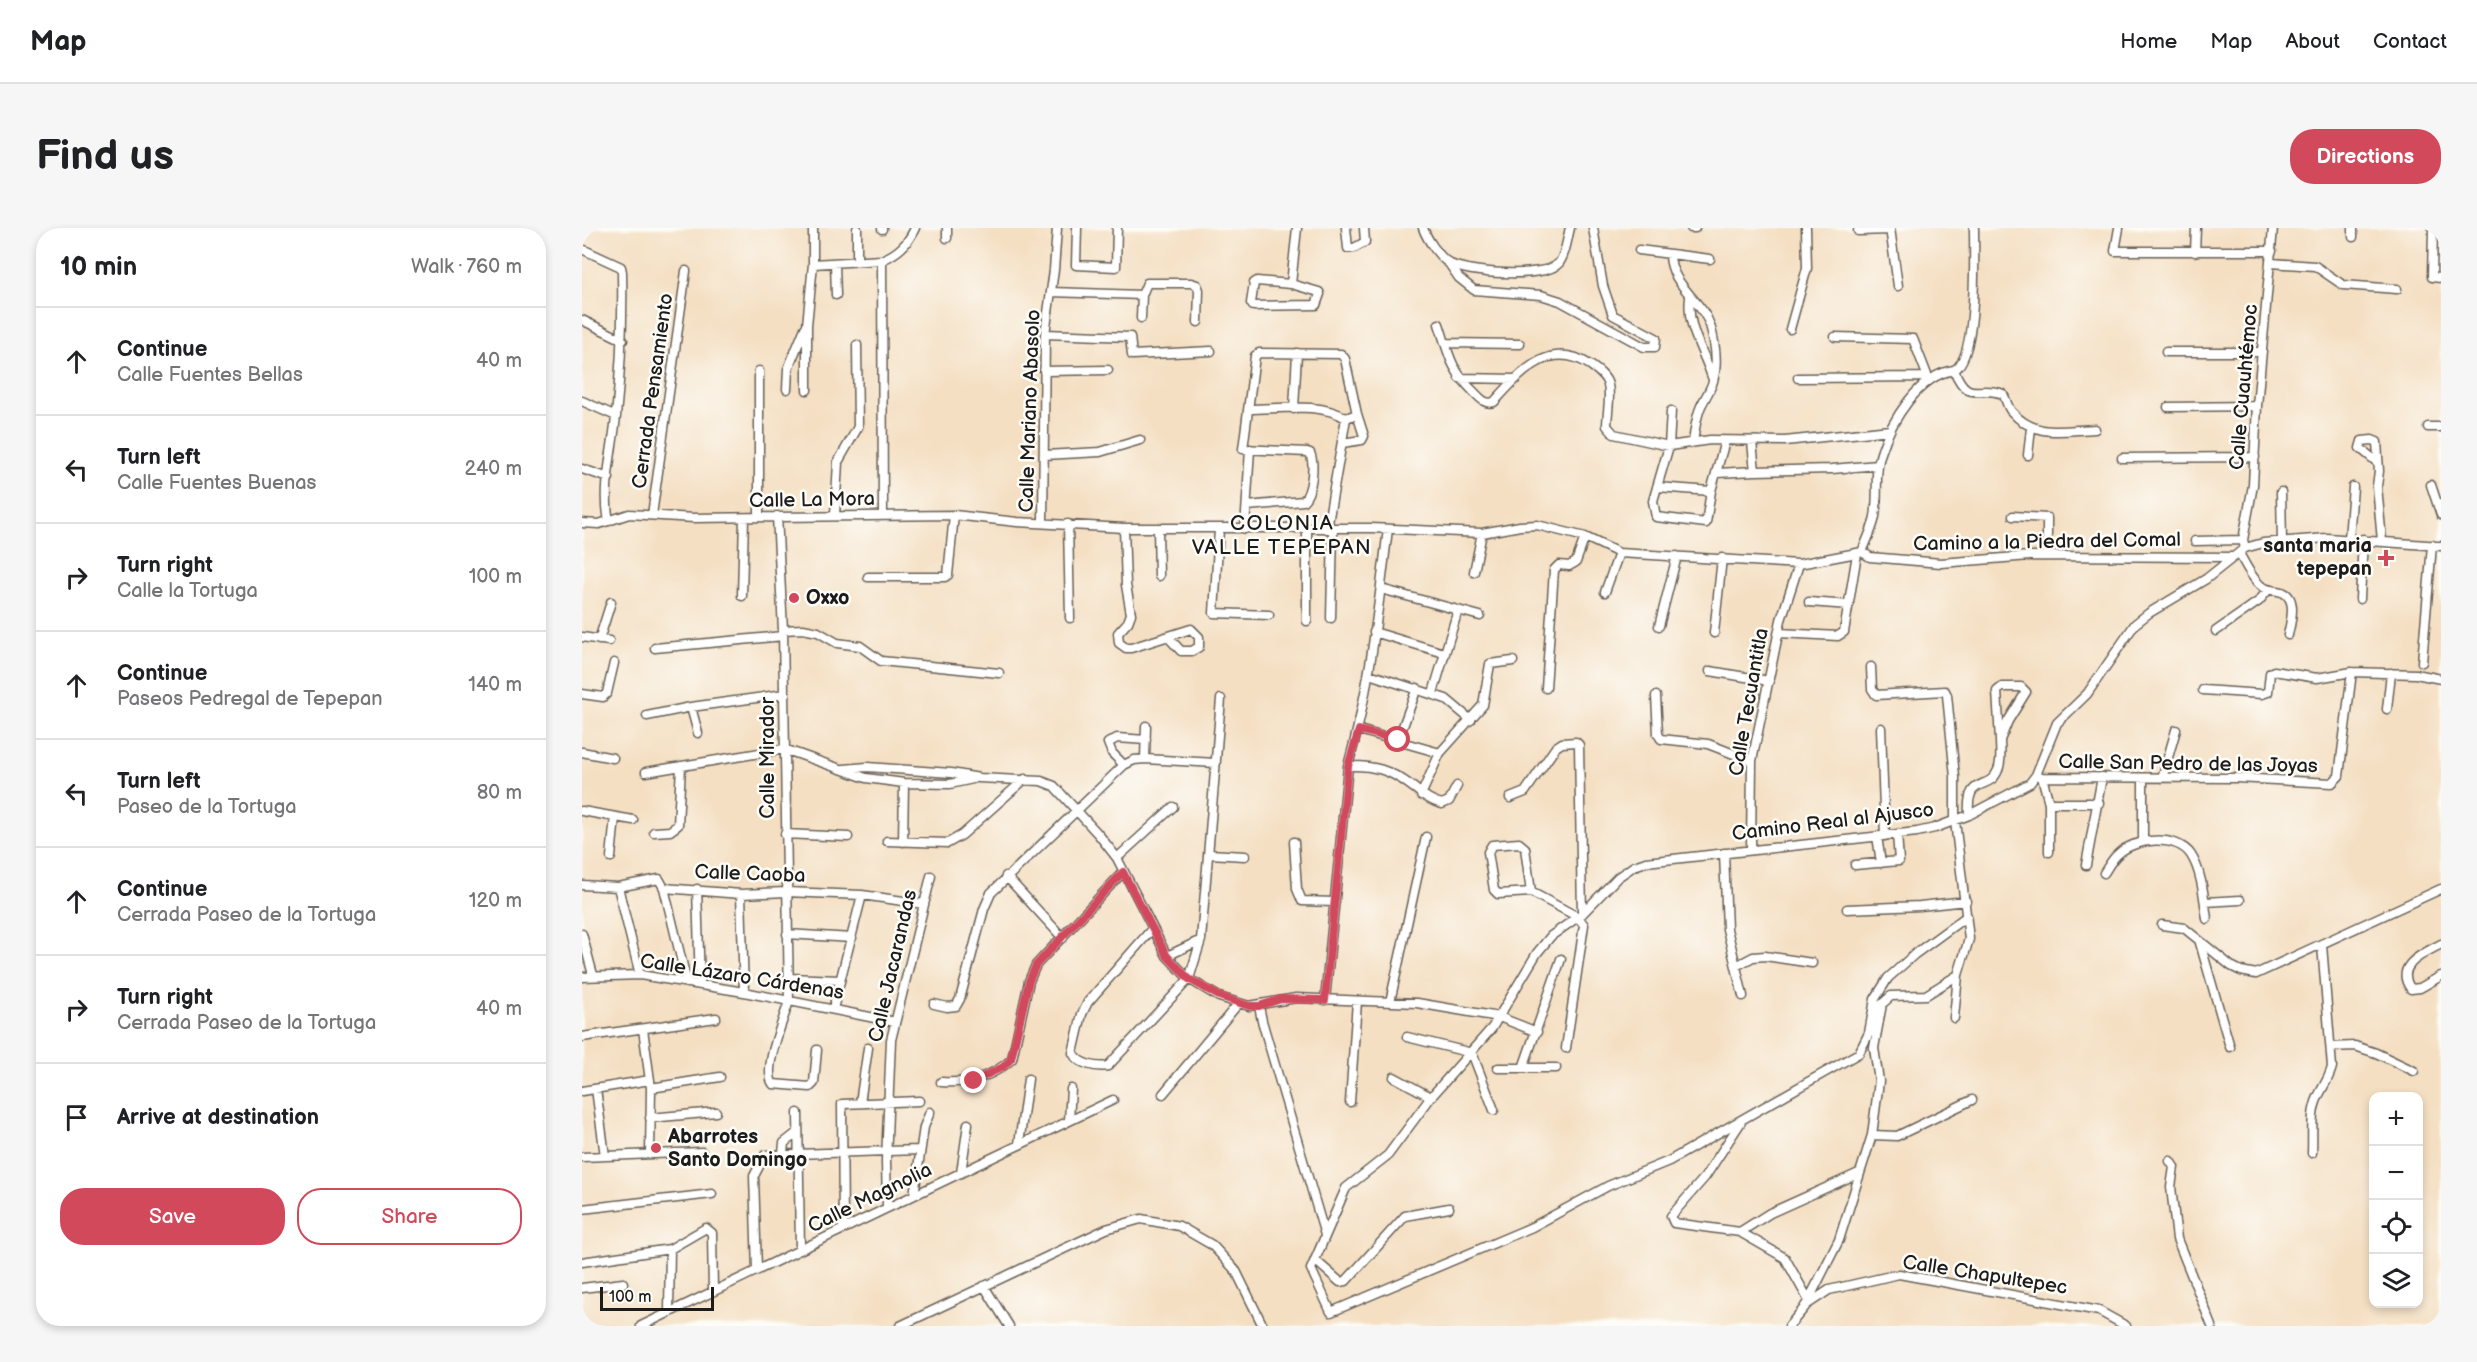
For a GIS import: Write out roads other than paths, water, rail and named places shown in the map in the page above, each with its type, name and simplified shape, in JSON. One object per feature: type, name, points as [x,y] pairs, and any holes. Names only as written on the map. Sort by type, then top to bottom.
[{"type":"street","points":[[807,390],[807,325],[813,264],[813,228]]},
{"type":"street","points":[[813,264],[882,260],[906,245],[915,228]]},
{"type":"street","points":[[947,228],[947,238]]},
{"type":"street","name":"Calle Mariano Abasolo","points":[[1043,522],[1045,334],[1057,228]]},
{"type":"street","points":[[1077,228],[1076,265],[1116,267],[1117,228]]},
{"type":"street","points":[[1291,284],[1297,228]]},
{"type":"street","points":[[1346,228],[1348,248],[1354,248],[1365,242],[1364,228]]},
{"type":"street","points":[[1423,228],[1432,245],[1466,286],[1474,290],[1541,295],[1560,301],[1644,347],[1655,347],[1656,339],[1613,315],[1603,286],[1593,228]]},
{"type":"street","points":[[1448,262],[1470,270],[1499,272],[1539,272],[1551,269],[1559,262],[1570,228]]},
{"type":"street","points":[[1790,329],[1807,268],[1806,228]]},
{"type":"street","points":[[1798,378],[1928,378],[1954,370],[1963,362],[1974,305],[1974,228]]},
{"type":"street","points":[[2119,228],[2115,251],[2272,251]]},
{"type":"street","points":[[2195,252],[2196,228]]},
{"type":"street","name":"Calle Cuauhtémoc","points":[[2240,550],[2253,485],[2257,406],[2273,228]]},
{"type":"street","points":[[2433,228],[2432,278],[2441,278]]},
{"type":"street","points":[[857,229],[857,261]]},
{"type":"street","points":[[1858,231],[1890,229],[1898,286]]},
{"type":"street","points":[[582,249],[616,264],[621,267],[622,272],[623,340],[609,478],[607,510],[609,521]]},
{"type":"street","points":[[1639,250],[1710,259]]},
{"type":"street","points":[[1670,254],[1672,271],[1690,298],[1698,304],[1709,324],[1716,362],[1713,382],[1700,408],[1693,442]]},
{"type":"street","points":[[882,260],[883,516]]},
{"type":"street","points":[[835,263],[836,295]]},
{"type":"street","points":[[2271,263],[2315,266],[2343,285],[2397,289]]},
{"type":"street","name":"Cerrada Pensamiento","points":[[652,514],[687,271]]},
{"type":"street","points":[[1257,281],[1291,284],[1319,292],[1316,305],[1253,306],[1251,303],[1254,283],[1257,281]]},
{"type":"street","points":[[1141,318],[1144,286],[1155,282],[1197,285],[1200,290],[1198,322]]},
{"type":"street","points":[[1051,292],[1142,295]]},
{"type":"street","points":[[1690,298],[1688,312],[1713,382]]},
{"type":"street","points":[[582,320],[623,340]]},
{"type":"street","points":[[1439,324],[1453,368],[1484,402],[1490,404],[1533,363],[1565,355],[1575,356],[1601,374],[1609,386],[1607,426],[1614,434],[1669,446],[1693,442],[1785,441],[1890,430]]},
{"type":"street","points":[[787,390],[788,369],[807,325]]},
{"type":"street","points":[[1045,334],[1130,337],[1132,355],[1211,351]]},
{"type":"street","points":[[1835,337],[1909,337],[1915,342],[1928,378]]},
{"type":"street","points":[[1445,343],[1520,344]]},
{"type":"street","points":[[835,515],[838,462],[858,427],[857,345]]},
{"type":"street","points":[[2166,352],[2262,352]]},
{"type":"street","points":[[1247,506],[1303,501],[1308,493],[1312,460],[1310,453],[1306,452],[1243,449],[1254,356],[1259,353],[1341,354],[1345,359],[1364,436],[1362,440],[1342,442]]},
{"type":"street","points":[[1294,409],[1297,353]]},
{"type":"street","points":[[1044,371],[1108,370]]},
{"type":"street","points":[[1954,370],[1960,385],[1965,389],[2003,394],[2010,410],[2031,428],[2096,429]]},
{"type":"street","points":[[759,371],[759,517]]},
{"type":"street","points":[[1460,378],[1516,379]]},
{"type":"street","points":[[1779,633],[1838,636],[1844,632],[1859,553],[1874,520],[1878,465],[1890,430],[1928,378]]},
{"type":"street","points":[[582,401],[616,416]]},
{"type":"street","points":[[2168,406],[2257,406]]},
{"type":"street","points":[[1249,409],[1336,412],[1346,418]]},
{"type":"street","points":[[1671,411],[1669,446],[1653,501],[1656,517],[1706,523],[1711,491],[1725,441]]},
{"type":"street","points":[[1346,418],[1357,414]]},
{"type":"street","points":[[1331,618],[1330,529],[1346,418]]},
{"type":"street","points":[[2428,427],[2441,427]]},
{"type":"street","points":[[2028,455],[2031,428]]},
{"type":"street","points":[[1045,454],[1100,452],[1140,440]]},
{"type":"street","points":[[1752,442],[1755,471]]},
{"type":"street","points":[[1245,529],[1250,449]]},
{"type":"street","points":[[2122,458],[2254,457]]},
{"type":"street","points":[[2378,464],[2377,486],[2381,508],[2382,541]]},
{"type":"street","points":[[1717,473],[1878,465]]},
{"type":"street","points":[[582,469],[609,478]]},
{"type":"street","points":[[2431,485],[2441,515]]},
{"type":"street","points":[[1657,487],[1711,491]]},
{"type":"street","points":[[2349,539],[2353,487]]},
{"type":"street","points":[[2281,492],[2282,542]]},
{"type":"street","name":"Calle La Mora","points":[[582,523],[598,524],[629,514],[652,514],[744,518],[954,515],[1017,522],[1124,528],[1388,529],[1482,533],[1537,525],[1585,537],[1619,553]]},
{"type":"street","points":[[868,577],[945,577],[948,575],[954,515]]},
{"type":"street","name":"Calle Mirador","points":[[777,516],[783,633],[789,1000],[769,1071],[773,1084],[810,1087],[814,1083],[818,1050]]},
{"type":"street","points":[[2013,516],[2047,518],[2047,556]]},
{"type":"street","points":[[742,596],[744,518]]},
{"type":"street","points":[[1068,524],[1070,618]]},
{"type":"street","points":[[1124,528],[1126,585],[1131,614],[1128,622],[1118,633],[1119,643],[1126,648],[1131,648],[1168,637]]},
{"type":"street","points":[[1158,528],[1159,576]]},
{"type":"street","points":[[1219,529],[1214,613],[1269,615]]},
{"type":"street","points":[[1307,529],[1307,621]]},
{"type":"street","points":[[1325,1000],[1348,766],[1359,730],[1369,674],[1388,529]]},
{"type":"street","points":[[1474,572],[1482,533]]},
{"type":"street","points":[[1546,688],[1554,570],[1559,565],[1569,566],[1576,562],[1585,537]]},
{"type":"street","points":[[2195,541],[2240,550],[2282,542],[2327,538],[2437,546],[2422,662]]},
{"type":"street","points":[[2360,598],[2363,540]]},
{"type":"street","points":[[2240,550],[2260,586],[2285,593],[2290,599],[2292,615],[2288,635]]},
{"type":"street","points":[[2049,852],[2049,803],[2039,776],[2056,723],[2087,694],[2135,624],[2198,584],[2240,550]]},
{"type":"street","name":"Camino a la Piedra del Comal","points":[[1859,553],[1870,558],[1941,563],[2047,556],[2240,550]]},
{"type":"street","points":[[1605,592],[1619,553],[1799,564],[1859,553]]},
{"type":"street","points":[[1659,626],[1677,556]]},
{"type":"street","points":[[1714,633],[1722,558]]},
{"type":"street","name":"Calle Tecuantitla","points":[[1751,850],[1752,761],[1779,633],[1799,564]]},
{"type":"street","points":[[1381,589],[1480,616]]},
{"type":"street","points":[[2216,631],[2259,601],[2268,590]]},
{"type":"street","points":[[582,637],[604,641],[611,602]]},
{"type":"street","points":[[1809,602],[1849,605]]},
{"type":"street","points":[[1433,693],[1458,610]]},
{"type":"street","points":[[654,648],[803,629],[818,632],[837,643],[860,646],[881,661],[999,673]]},
{"type":"street","points":[[1374,632],[1444,653]]},
{"type":"street","points":[[1421,795],[1440,753],[1483,705],[1490,664],[1513,661]]},
{"type":"street","points":[[582,694],[603,697],[607,693],[614,663]]},
{"type":"street","points":[[1871,667],[1872,689],[1876,695],[1945,691],[1955,777],[1955,821],[1969,939],[1958,975],[1954,1018]]},
{"type":"street","points":[[1710,671],[1769,681]]},
{"type":"street","points":[[2203,690],[2262,694],[2268,692],[2270,673],[2274,671],[2317,678],[2352,672],[2391,673],[2441,679]]},
{"type":"street","name":"Calle San Pedro de las Joyas","points":[[2039,776],[2236,778],[2332,783],[2338,776],[2352,672]]},
{"type":"street","points":[[2387,710],[2391,673]]},
{"type":"street","points":[[1369,674],[1433,693],[1446,699],[1471,720]]},
{"type":"street","points":[[1969,815],[1968,800],[1972,789],[1991,778],[1999,768],[1998,690],[2002,687],[2024,688],[2025,695],[2008,721],[2000,740]]},
{"type":"street","points":[[1398,740],[1417,688]]},
{"type":"street","points":[[647,716],[691,707],[784,694]]},
{"type":"street","points":[[1656,696],[1658,734],[1661,739],[1708,744],[1752,761]]},
{"type":"street","points":[[1152,929],[1088,1002],[1082,1014],[1076,1038],[1073,1053],[1075,1058],[1094,1066],[1108,1066],[1189,979],[1201,940],[1221,699]]},
{"type":"street","points":[[691,707],[698,733]]},
{"type":"street","points":[[1145,759],[1146,726]]},
{"type":"street","points":[[1881,729],[1881,863]]},
{"type":"street","points":[[1359,730],[1440,753]]},
{"type":"street","points":[[2162,778],[2176,730]]},
{"type":"street","points":[[1124,765],[1112,753],[1108,743],[1117,738],[1146,740]]},
{"type":"street","points":[[1510,798],[1525,792],[1556,747],[1562,743],[1576,742],[1579,746],[1580,915],[1584,925],[1566,1048]]},
{"type":"street","points":[[646,772],[784,749],[866,778],[904,783],[950,784],[979,778]]},
{"type":"street","points":[[582,752],[614,758]]},
{"type":"street","points":[[934,1004],[947,1007],[956,1006],[960,999],[984,909],[991,893],[1006,876],[1124,765],[1134,760],[1145,759],[1216,763]]},
{"type":"street","points":[[654,832],[670,831],[678,825],[681,766]]},
{"type":"street","points":[[1348,766],[1376,767],[1390,771],[1421,795],[1442,804],[1449,801],[1457,786]]},
{"type":"street","points":[[844,769],[951,772],[979,778],[1041,781],[1054,786],[1117,858],[1167,956],[1189,979],[1238,1004],[1259,1006],[1281,999],[1417,1003],[1499,1017],[1536,1032]]},
{"type":"street","name":"Camino Real al Ajusco","points":[[1743,1119],[1669,1161],[1608,1186],[1532,1227],[1331,1312],[1311,1269],[1346,1188],[1388,1155],[1431,1097],[1472,1053],[1499,1017],[1537,953],[1551,936],[1580,915],[1618,877],[1634,866],[1646,861],[1881,836],[1935,828],[1969,815],[2024,787],[2039,776]]},
{"type":"street","points":[[2086,866],[2102,777]]},
{"type":"street","points":[[2142,842],[2143,778]]},
{"type":"street","points":[[887,842],[948,843],[962,835],[1024,780]]},
{"type":"street","points":[[903,842],[904,783]]},
{"type":"street","points":[[2049,803],[2099,803]]},
{"type":"street","points":[[1117,858],[1173,807]]},
{"type":"street","points":[[582,811],[633,820]]},
{"type":"street","points":[[611,856],[615,817]]},
{"type":"street","points":[[785,834],[848,837]]},
{"type":"street","points":[[1855,866],[1899,861],[1897,834]]},
{"type":"street","points":[[1390,1002],[1426,837]]},
{"type":"street","points":[[1294,842],[1297,889],[1302,901],[1335,902]]},
{"type":"street","points":[[2104,873],[2118,854],[2142,842],[2179,844],[2190,853],[2196,864],[2207,919]]},
{"type":"street","points":[[1531,892],[1525,848],[1519,843],[1492,845],[1488,852],[1494,890],[1497,894],[1531,892],[1580,915]]},
{"type":"street","points":[[1724,853],[1727,929],[1743,996]]},
{"type":"street","points":[[1209,854],[1245,856]]},
{"type":"street","points":[[940,1082],[974,1081],[1003,1067],[1011,1059],[1029,981],[1036,965],[1123,872]]},
{"type":"street","name":"Calle Jacarandas","points":[[887,1207],[889,1058],[895,1022],[931,876]]},
{"type":"street","points":[[1006,876],[1063,938]]},
{"type":"street","name":"Calle Caoba","points":[[583,882],[618,887],[659,879],[664,888],[741,894],[786,892],[862,895],[924,904]]},
{"type":"street","points":[[618,887],[640,975]]},
{"type":"street","points":[[664,888],[687,983]]},
{"type":"street","points":[[697,889],[700,985]]},
{"type":"street","points":[[2162,925],[2184,928],[2231,966],[2251,974],[2322,945],[2441,889]]},
{"type":"street","points":[[741,894],[744,992]]},
{"type":"street","points":[[833,1009],[862,895]]},
{"type":"street","points":[[2205,902],[2240,900]]},
{"type":"street","points":[[1847,909],[1920,906],[1966,901]]},
{"type":"street","points":[[1807,1303],[1785,1258],[1740,1232],[1674,1223],[1671,1216],[1705,1177],[1743,1119],[1859,1053],[1869,1033],[1875,999],[1888,978],[1915,954],[1967,916]]},
{"type":"street","points":[[582,934],[593,975]]},
{"type":"street","points":[[787,934],[852,938]]},
{"type":"street","points":[[1167,956],[1201,940]]},
{"type":"street","points":[[2200,942],[2230,1047]]},
{"type":"street","points":[[2441,944],[2411,961],[2407,971],[2408,983],[2411,989],[2416,990],[2441,976]]},
{"type":"street","points":[[2312,1153],[2314,1109],[2318,1096],[2329,1079],[2332,1067],[2322,945]]},
{"type":"street","points":[[1736,966],[1753,957],[1765,956],[1812,963]]},
{"type":"street","points":[[1523,1068],[1562,959]]},
{"type":"street","name":"Calle Lázaro Cárdenas","points":[[582,977],[640,975],[789,1000],[895,1022]]},
{"type":"street","points":[[1789,1326],[1807,1303],[1839,1240],[1872,1135],[1879,1081],[1874,1048],[1882,1004],[1891,996],[1926,995],[1958,975]]},
{"type":"street","points":[[789,978],[840,980]]},
{"type":"street","points":[[1350,1102],[1357,1001]]},
{"type":"street","points":[[1163,1094],[1238,1004]]},
{"type":"street","points":[[1259,1006],[1325,1236]]},
{"type":"street","points":[[582,1037],[716,1018]]},
{"type":"street","points":[[643,1029],[650,1084],[650,1154]]},
{"type":"street","points":[[1407,1037],[1472,1053],[1494,1110]]},
{"type":"street","points":[[2331,1047],[2355,1046],[2414,1071]]},
{"type":"street","points":[[860,1103],[868,1048]]},
{"type":"street","points":[[1498,1068],[1556,1068]]},
{"type":"street","points":[[582,1090],[720,1077]]},
{"type":"street","points":[[1394,1077],[1431,1097]]},
{"type":"street","points":[[1019,1144],[1028,1079]]},
{"type":"street","points":[[596,1089],[605,1156]]},
{"type":"street","points":[[1069,1120],[1071,1089]]},
{"type":"street","name":"Calle Magnolia","points":[[641,1326],[1113,1100]]},
{"type":"street","points":[[1872,1135],[1897,1136],[1972,1100]]},
{"type":"street","points":[[843,1228],[840,1107],[844,1103],[920,1101]]},
{"type":"street","points":[[650,1118],[716,1112]]},
{"type":"street","points":[[914,1195],[924,1127],[930,1112]]},
{"type":"street","points":[[798,1113],[800,1250]]},
{"type":"street","points":[[961,1173],[968,1124]]},
{"type":"street","points":[[783,1153],[784,1143],[798,1132]]},
{"type":"street","points":[[757,1270],[754,1176],[761,1161],[769,1153],[920,1150]]},
{"type":"street","points":[[582,1157],[702,1152]]},
{"type":"street","points":[[2170,1161],[2174,1167],[2171,1187],[2177,1239],[2212,1326]]},
{"type":"street","points":[[1740,1232],[1770,1213],[1859,1173]]},
{"type":"street","points":[[582,1209],[712,1194]]},
{"type":"street","points":[[1316,1261],[1340,1282],[1346,1281],[1405,1216],[1449,1208]]},
{"type":"street","points":[[900,1326],[1106,1229],[1141,1219],[1179,1226],[1212,1245],[1236,1272],[1263,1326]]},
{"type":"street","points":[[582,1262],[670,1249],[702,1229],[709,1229],[712,1233],[713,1290]]},
{"type":"street","points":[[669,1311],[670,1249]]},
{"type":"street","name":"Calle Chapultepec","points":[[1807,1303],[1829,1290],[1899,1274],[2099,1311],[2126,1326]]},
{"type":"street","points":[[582,1288],[623,1283]]},
{"type":"street","points":[[984,1286],[1009,1326]]},
{"type":"place","name":"santa maria tepepan","points":[[2386,558]]},
{"type":"place","name":"Oxxo","points":[[794,598]]},
{"type":"place","name":"Abarrotes Santo Domingo","points":[[656,1148]]},
{"type":"district","name":"COLONIA VALLE TEPEPAN","points":[[1282,535]]}]
